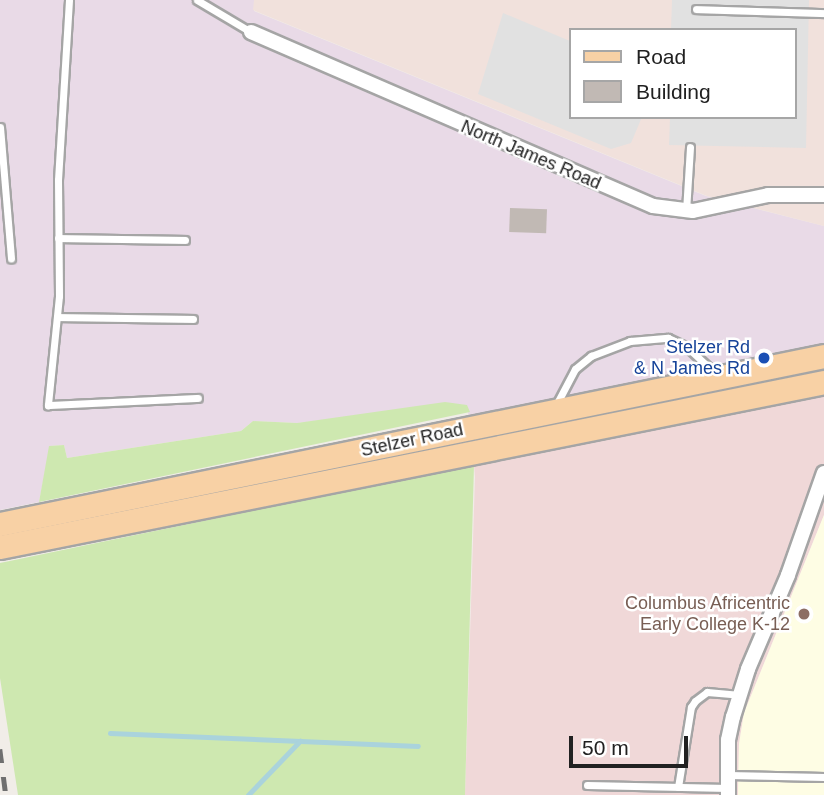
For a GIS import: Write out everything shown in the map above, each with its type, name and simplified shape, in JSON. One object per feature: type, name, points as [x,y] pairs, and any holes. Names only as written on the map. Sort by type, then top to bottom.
[{"type":"main road","name":"Stelzer Road","points":[[0,547],[79,520],[554,411],[824,356]]},
{"type":"main road","name":"Stelzer Road","points":[[0,524],[79,520],[824,382]]},
{"type":"street","name":"North James Road","points":[[251,32],[653,206],[686,211],[722,207],[768,195],[824,195]]},
{"type":"street","points":[[728,786],[728,740],[740,695],[788,575],[824,473]]},
{"type":"lane","points":[[69,0],[58,180],[57,317],[48,405],[198,398]]},
{"type":"lane","points":[[197,0],[251,32]]},
{"type":"lane","points":[[696,9],[824,13]]},
{"type":"lane","points":[[0,127],[11,259]]},
{"type":"lane","points":[[686,211],[690,146]]},
{"type":"lane","points":[[58,238],[185,240]]},
{"type":"lane","points":[[57,317],[193,319]]},
{"type":"lane","points":[[554,411],[575,369],[591,356],[630,341],[668,338],[687,347],[720,377]]},
{"type":"lane","points":[[678,787],[691,707],[695,701],[708,692],[740,695]]},
{"type":"lane","points":[[587,786],[728,786],[824,777]]},
{"type":"shaded area","points":[[0,0],[254,0],[254,11],[706,196],[824,226],[824,368],[472,441],[467,405],[297,423],[253,421],[241,431],[67,458],[64,445],[50,446],[39,502],[0,510]]},
{"type":"shaded area","points":[[254,0],[824,0],[824,226],[707,196],[253,10]]},
{"type":"shaded area","points":[[672,0],[809,0],[806,148],[669,145],[670,119],[796,119],[796,28],[671,28]]},
{"type":"shaded area","points":[[503,13],[568,40],[568,119],[641,119],[631,143],[611,149],[478,94]]},
{"type":"shaded area","points":[[824,368],[824,515],[744,713],[739,744],[738,795],[465,795],[475,477],[472,441]]},
{"type":"shaded area","name":"Columbus Africentric Early College K-12","points":[[824,515],[824,795],[738,795],[739,744],[744,713]]},
{"type":"green space","points":[[445,402],[467,405],[470,412],[39,502],[49,446],[64,445],[67,458],[241,431],[253,421],[297,423]]},
{"type":"green space","points":[[474,465],[465,795],[18,795],[0,678],[0,563]]},
{"type":"building","points":[[510,208],[547,209],[546,233],[509,232]]},
{"type":"waterway","points":[[110,733],[418,746]]},
{"type":"waterway","points":[[248,795],[300,741]]},
{"type":"railway","points":[[0,749],[6,795]]},
{"type":"place","name":"Stelzer Rd & N James Rd","points":[[764,358]]},
{"type":"place","name":"Columbus Africentric Early College K-12","points":[[804,614]]}]
